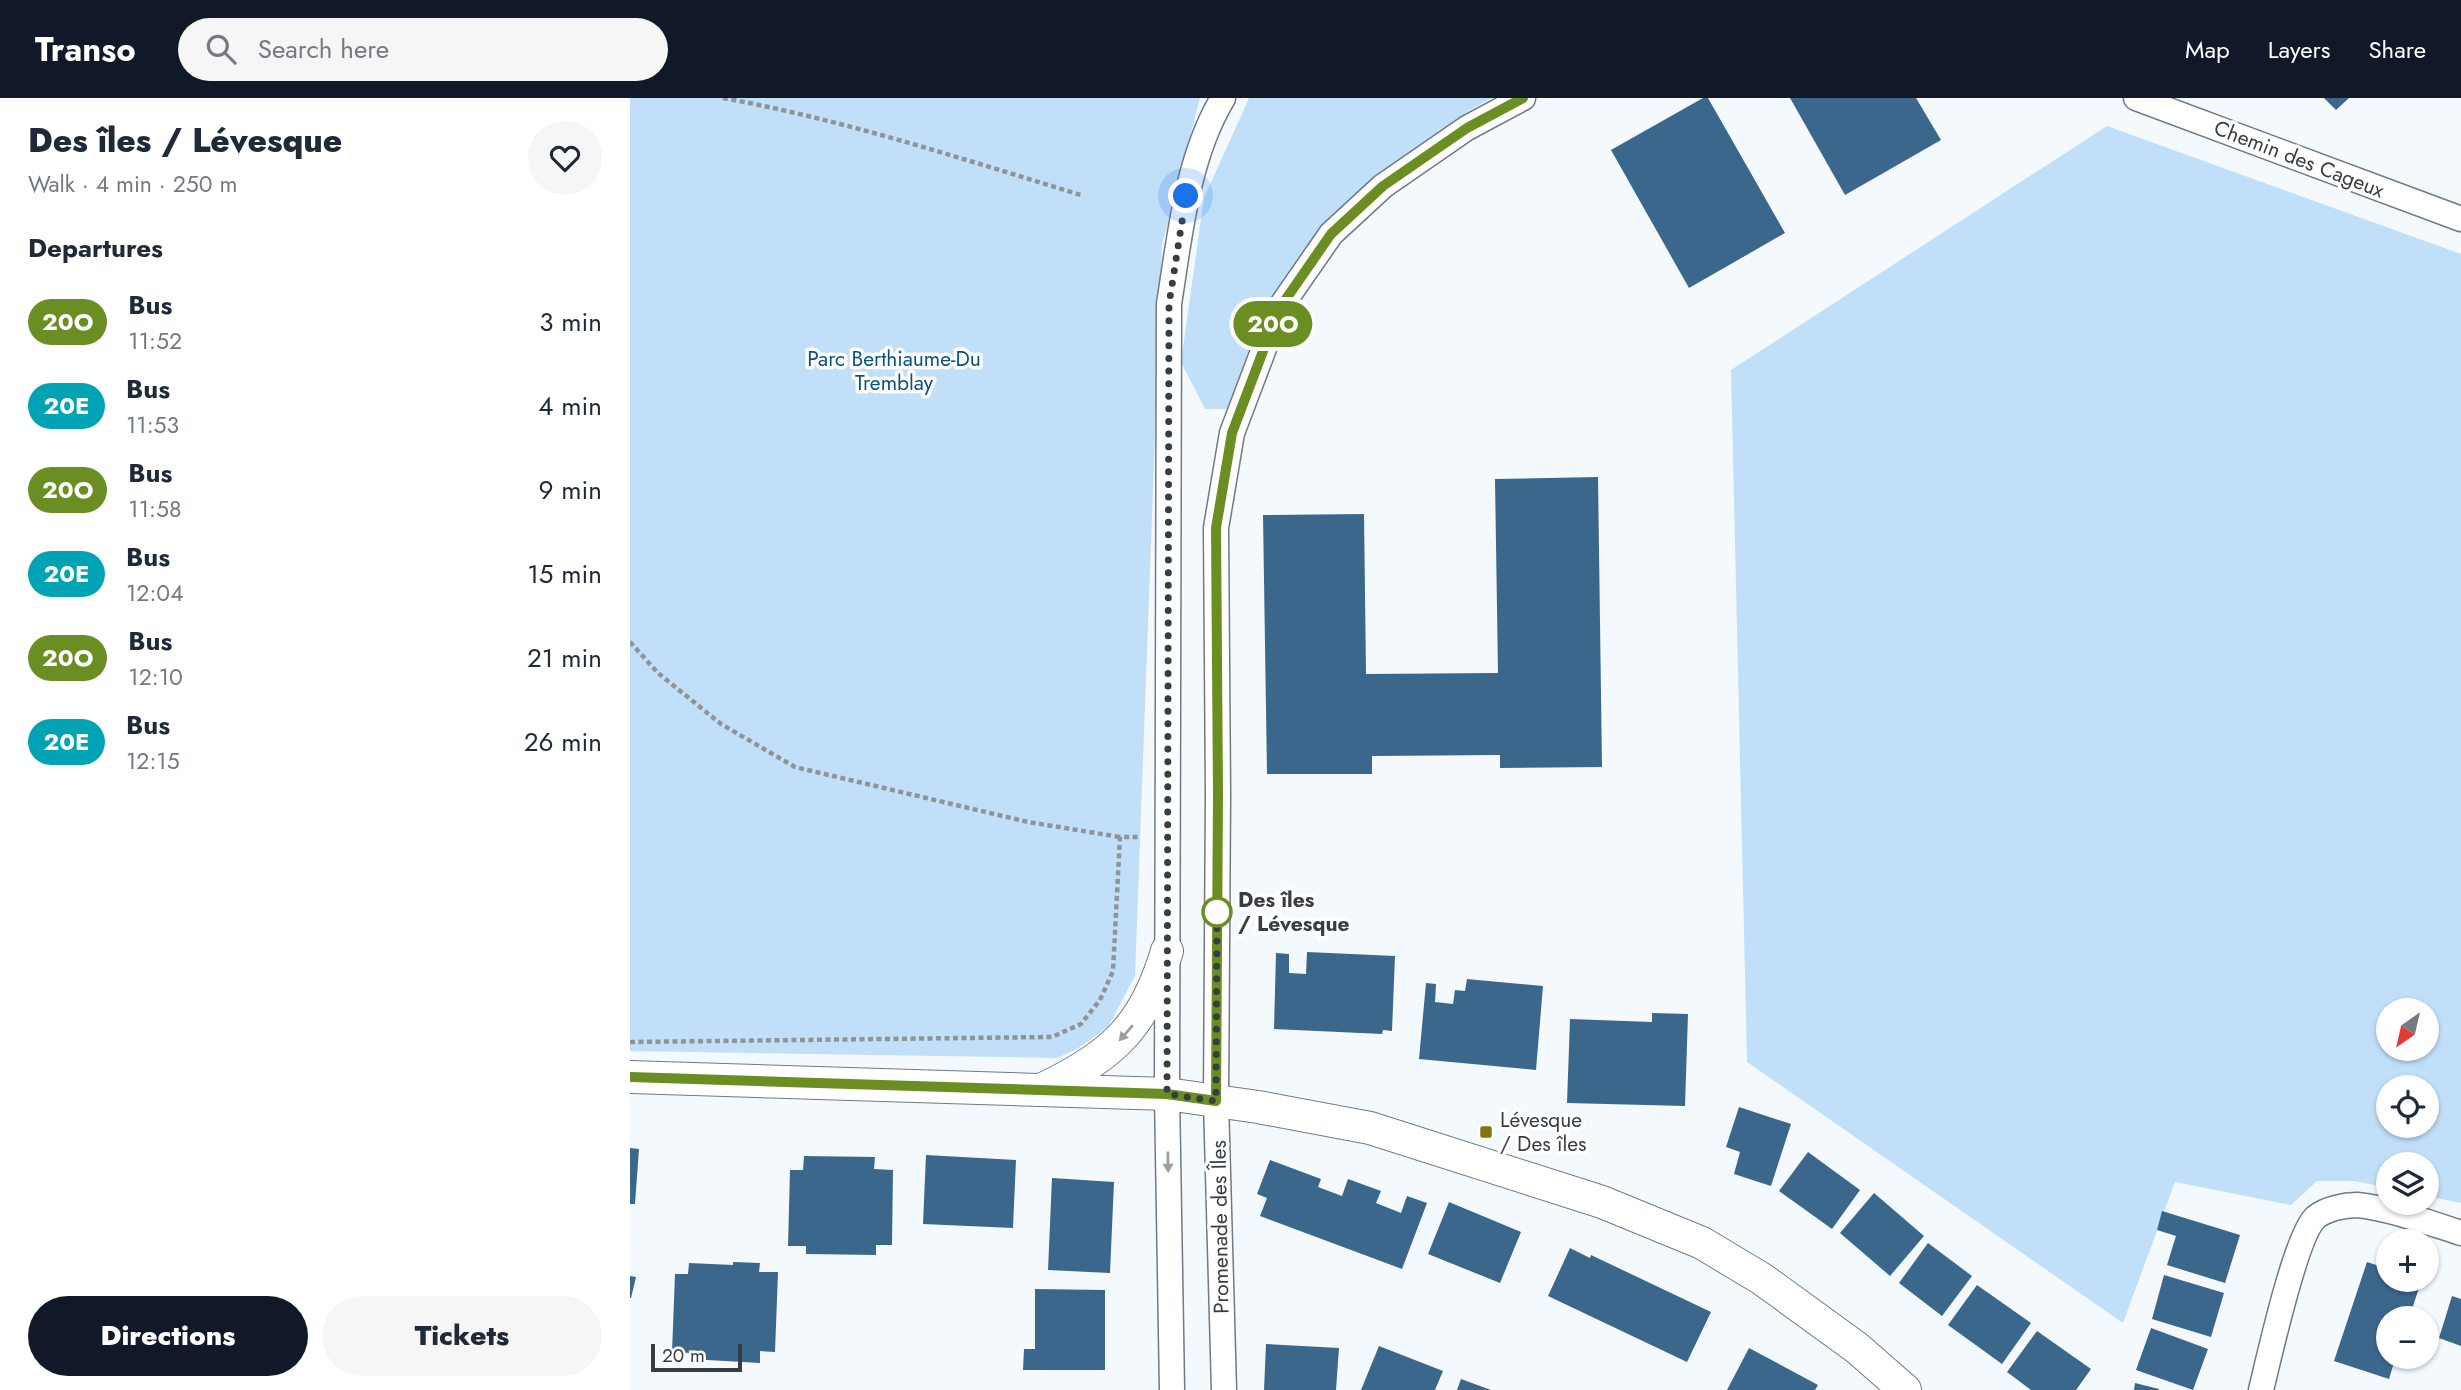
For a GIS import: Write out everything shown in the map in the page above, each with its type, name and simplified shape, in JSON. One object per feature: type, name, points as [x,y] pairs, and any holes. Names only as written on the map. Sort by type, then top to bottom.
[{"type":"street","points":[[1172,1390],[1167,1094],[1169,304],[1186,196],[1213,115],[1223,98]]},
{"type":"street","name":"Promenade des Îles","points":[[1224,1390],[1216,1101],[1216,528],[1232,433],[1279,309],[1331,234],[1394,179],[1467,128],[1523,98]]},
{"type":"street","name":"Chemin des Cageux","points":[[2136,98],[2461,219]]},
{"type":"street","points":[[1042,1089],[1075,1073],[1121,1040],[1139,1018],[1161,972],[1167,951]]},
{"type":"street","points":[[630,1077],[1167,1094],[1370,1128],[1602,1202],[1702,1243],[1762,1279],[1857,1348],[1905,1390]]},
{"type":"street","points":[[2260,1390],[2305,1230],[2316,1217],[2331,1209],[2356,1205],[2406,1216],[2461,1233]]},
{"type":"path","points":[[723,98],[869,130],[1081,195]]},
{"type":"path","points":[[630,642],[658,673],[721,724],[795,767],[1028,822],[1120,837],[1168,837]]},
{"type":"path","points":[[630,1042],[1052,1037],[1080,1024],[1100,1000],[1113,971],[1120,837]]},
{"type":"green space","name":"Parc Berthiaume-Du Tremblay","points":[[630,98],[1200,98],[1162,245],[1135,976],[1108,1027],[1077,1049],[1057,1058],[630,1051]]},
{"type":"green space","points":[[1249,98],[1492,98],[1468,111],[1330,218],[1269,300],[1246,378],[1227,409],[1205,409],[1181,362],[1204,198]]},
{"type":"green space","points":[[2107,126],[2461,254],[2461,1203],[2439,1198],[2439,1152],[2376,1152],[2376,1185],[2354,1181],[2317,1181],[2291,1205],[2175,1182],[2123,1323],[1747,1062],[1731,370]]},
{"type":"building","points":[[1703,98],[1708,98],[1785,233],[1689,288],[1611,150]]},
{"type":"building","points":[[1790,98],[1916,98],[1941,140],[1845,195]]},
{"type":"building","points":[[2324,98],[2349,98],[2336,110]]},
{"type":"building","points":[[1598,477],[1602,767],[1500,768],[1500,755],[1372,756],[1372,774],[1267,774],[1263,515],[1364,514],[1366,674],[1498,673],[1495,479]]},
{"type":"building","points":[[1307,952],[1395,956],[1392,1031],[1383,1030],[1382,1034],[1274,1029],[1276,953],[1289,954],[1289,973],[1306,974]]},
{"type":"building","points":[[1467,979],[1543,986],[1536,1070],[1419,1059],[1426,983],[1436,984],[1435,1002],[1453,1004],[1455,990],[1465,991]]},
{"type":"building","points":[[1652,1013],[1688,1014],[1685,1106],[1567,1103],[1570,1019],[1652,1022]]},
{"type":"building","points":[[1739,1107],[1791,1124],[1771,1186],[1734,1174],[1740,1152],[1726,1147]]},
{"type":"building","points":[[630,1148],[639,1149],[635,1204],[630,1204]]},
{"type":"building","points":[[1808,1152],[1860,1190],[1832,1229],[1779,1191]]},
{"type":"building","points":[[926,1155],[1016,1160],[1013,1228],[923,1224]]},
{"type":"building","points":[[804,1156],[875,1157],[874,1169],[893,1170],[892,1245],[876,1245],[876,1255],[806,1254],[806,1246],[788,1246],[790,1170],[803,1170]]},
{"type":"building","points":[[1270,1160],[1321,1179],[1318,1187],[1342,1196],[1348,1179],[1381,1191],[1376,1203],[1401,1213],[1407,1196],[1427,1203],[1402,1269],[1260,1216],[1267,1198],[1257,1194]]},
{"type":"building","points":[[1052,1178],[1114,1182],[1110,1273],[1048,1270]]},
{"type":"building","points":[[1874,1193],[1924,1236],[1890,1276],[1840,1233]]},
{"type":"building","points":[[1449,1202],[1521,1232],[1500,1283],[1428,1254]]},
{"type":"building","points":[[2162,1211],[2240,1235],[2225,1283],[2167,1265],[2176,1236],[2157,1230]]},
{"type":"building","points":[[1928,1243],[1972,1276],[1942,1316],[1899,1283]]},
{"type":"building","points":[[1570,1248],[1590,1258],[1591,1255],[1711,1312],[1687,1362],[1548,1296]]},
{"type":"building","points":[[733,1262],[760,1263],[759,1272],[778,1272],[775,1352],[760,1351],[760,1363],[690,1359],[690,1353],[672,1352],[675,1274],[688,1274],[689,1263],[733,1265]]},
{"type":"building","points":[[2367,1262],[2376,1265],[2376,1292],[2418,1292],[2413,1306],[2376,1306],[2376,1369],[2392,1369],[2389,1379],[2334,1361]]},
{"type":"building","points":[[2164,1275],[2224,1293],[2211,1337],[2152,1319]]},
{"type":"building","points":[[630,1276],[636,1277],[631,1298],[630,1298]]},
{"type":"building","points":[[1977,1285],[2031,1323],[2002,1364],[1948,1325]]},
{"type":"building","points":[[1035,1289],[1105,1290],[1105,1370],[1023,1370],[1024,1349],[1035,1349]]},
{"type":"building","points":[[2452,1296],[2461,1299],[2461,1346],[2439,1338]]},
{"type":"building","points":[[2151,1328],[2208,1349],[2193,1390],[2136,1370]]},
{"type":"building","points":[[2037,1331],[2091,1369],[2076,1390],[2031,1390],[2007,1372]]},
{"type":"building","points":[[1266,1344],[1339,1348],[1336,1390],[1264,1390]]},
{"type":"building","points":[[1379,1346],[1443,1371],[1435,1390],[1361,1390]]},
{"type":"building","points":[[1749,1348],[1818,1385],[1815,1390],[1727,1390]]},
{"type":"building","points":[[1461,1379],[1491,1390],[1457,1390]]},
{"type":"building","points":[[2135,1383],[2159,1389],[2159,1390],[2134,1390]]},
{"type":"bus line","name":"20O","points":[[630,1077],[1167,1094],[1216,1101],[1216,528],[1232,433],[1279,309],[1331,234],[1383,186],[1467,128],[1523,98]]},
{"type":"place","name":"Des îles / Lévesque","points":[[1217,912]]},
{"type":"place","name":"Lévesque / Des îles","points":[[1486,1132]]},
{"type":"route","points":[[1186,196],[1169,304],[1167,1094],[1216,1101],[1217,912]]}]
